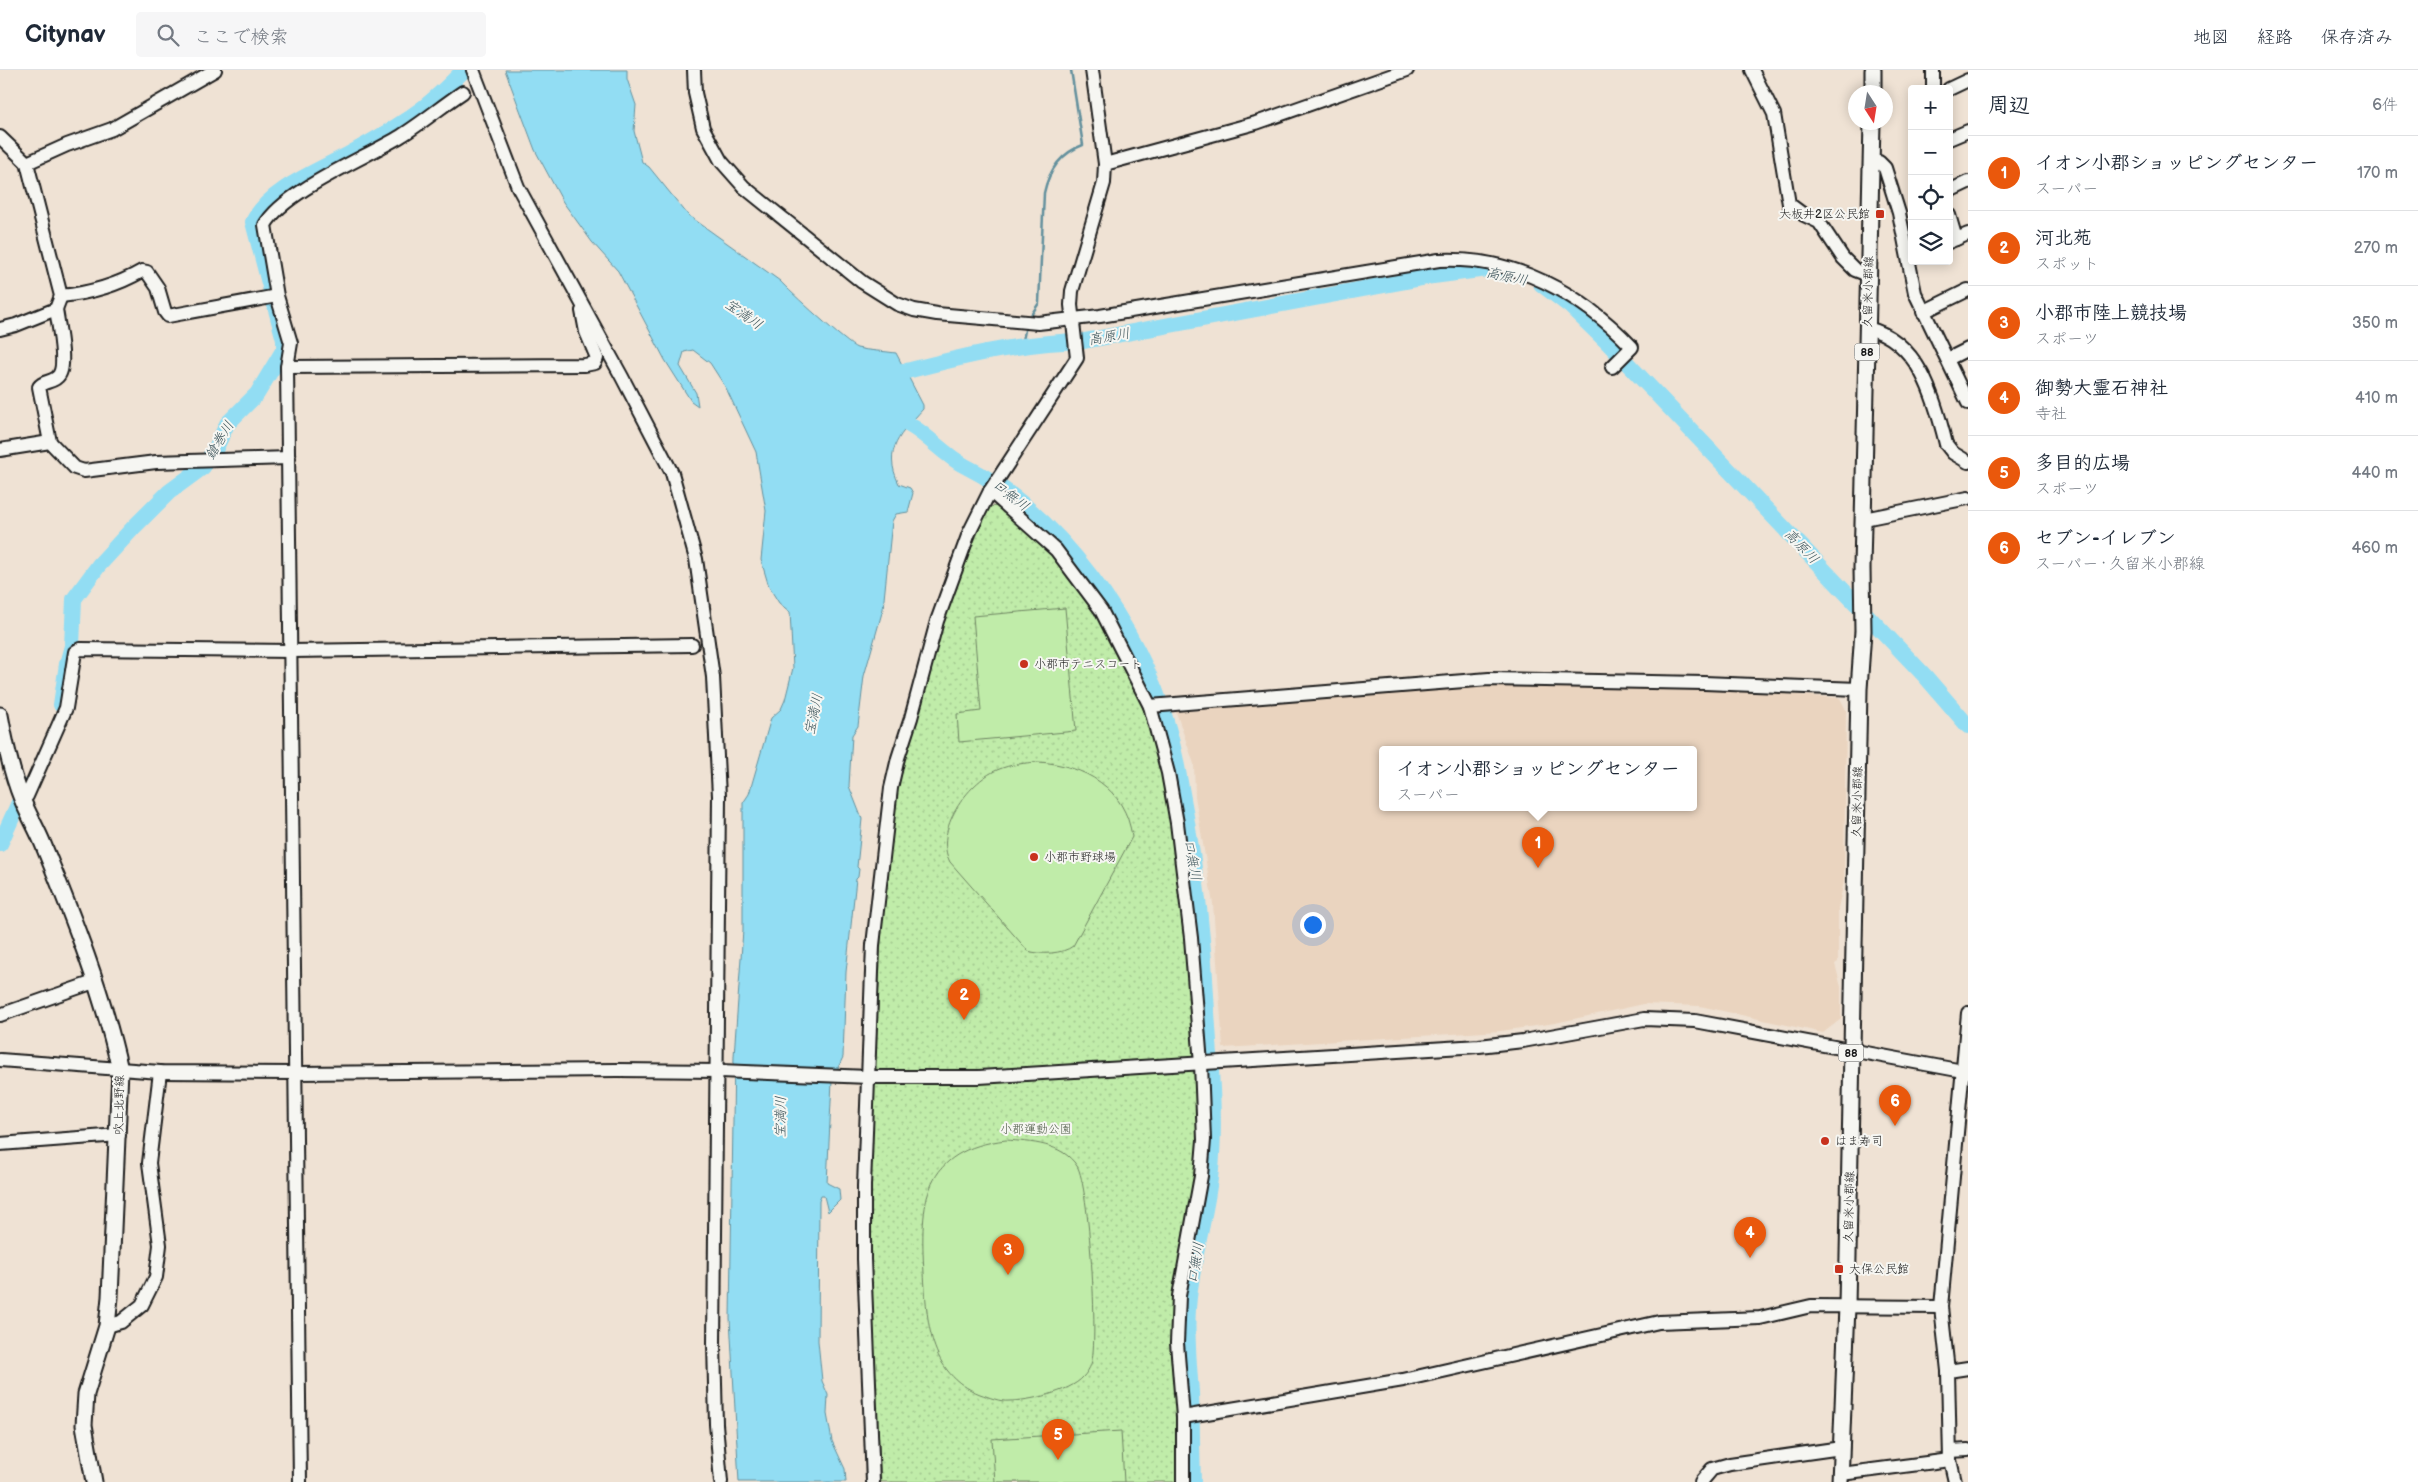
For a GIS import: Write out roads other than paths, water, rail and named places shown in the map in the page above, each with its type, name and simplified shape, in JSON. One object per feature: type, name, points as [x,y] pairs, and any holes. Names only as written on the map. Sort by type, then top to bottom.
[{"type":"main road","points":[[1872,85],[1873,70]]},
{"type":"main road","name":"久留米小郡線","points":[[1841,1478],[1848,1306],[1851,1051],[1859,689],[1863,623],[1862,582],[1872,130]]},
{"type":"main road","name":"吹上北野線","points":[[0,715],[7,754],[22,800],[42,842],[94,982],[112,1036],[120,1070],[119,1135],[110,1297],[107,1326],[86,1394],[84,1425],[94,1482]]},
{"type":"street","points":[[27,163],[67,145],[112,129],[215,70]]},
{"type":"street","points":[[473,70],[518,188],[672,473],[696,558],[713,677],[718,776],[718,1071],[714,1344],[716,1424],[721,1482]]},
{"type":"street","points":[[694,70],[695,93],[703,128],[721,161],[744,188],[862,282],[897,304],[922,312],[1038,323],[1072,321],[1438,260],[1463,259],[1500,265],[1533,276],[1557,288],[1605,319],[1632,347],[1613,366]]},
{"type":"street","points":[[873,1482],[864,1259],[864,1077],[873,945],[893,780],[937,621],[969,533],[990,491],[1067,377],[1077,358],[1072,321],[1072,291],[1098,205],[1106,164],[1092,70]]},
{"type":"street","points":[[1106,164],[1256,124],[1406,70]]},
{"type":"street","points":[[1752,70],[1774,114],[1789,204],[1804,215],[1819,222],[1843,258],[1855,270],[1868,275]]},
{"type":"street","points":[[1933,70],[1933,85]]},
{"type":"street","points":[[1953,87],[1968,80]]},
{"type":"street","points":[[300,1482],[292,651],[287,367],[291,343],[277,296],[264,225],[269,216],[294,196],[401,136],[463,92]]},
{"type":"street","points":[[1953,138],[1968,131]]},
{"type":"street","points":[[0,137],[27,163],[61,296],[56,309],[63,365],[60,374],[55,380],[42,383],[39,387],[50,442],[75,468],[84,471],[156,462],[289,458]]},
{"type":"street","points":[[1871,163],[1879,162],[1885,168],[1908,251]]},
{"type":"street","points":[[1953,189],[1968,182]]},
{"type":"street","points":[[1953,241],[1968,234]]},
{"type":"street","points":[[1911,265],[1915,293],[1968,403]]},
{"type":"street","points":[[61,296],[85,294],[102,289],[142,271],[147,272],[158,288],[168,316],[277,296]]},
{"type":"street","points":[[1923,312],[1968,290]]},
{"type":"street","points":[[287,367],[585,365],[595,363],[597,358],[586,332],[582,304]]},
{"type":"street","points":[[0,329],[16,325],[56,309]]},
{"type":"street","points":[[1867,328],[1878,331],[1894,340],[1915,360],[1925,380],[1946,444],[1953,453],[1968,462]]},
{"type":"street","points":[[1948,359],[1968,349]]},
{"type":"street","points":[[0,450],[50,442]]},
{"type":"street","points":[[990,491],[1056,550],[1101,610],[1150,706],[1168,773],[1177,823],[1191,938],[1201,1064],[1204,1140],[1179,1296],[1177,1343],[1183,1417],[1183,1482]]},
{"type":"street","points":[[1864,519],[1968,498]]},
{"type":"street","points":[[22,800],[27,796],[66,708],[75,652],[80,650],[292,651],[692,645]]},
{"type":"street","points":[[1150,706],[1489,678],[1859,689]]},
{"type":"street","points":[[0,1015],[94,982]]},
{"type":"street","points":[[1955,1482],[1950,1455],[1948,1371],[1942,1306],[1965,1072],[1968,1013]]},
{"type":"street","points":[[0,1060],[160,1072],[718,1071],[864,1077],[1035,1075],[1479,1046],[1523,1041],[1644,1019],[1661,1019],[1695,1021],[1965,1072]]},
{"type":"street","points":[[107,1326],[121,1322],[142,1305],[156,1276],[160,1245],[149,1163],[160,1072]]},
{"type":"street","points":[[0,1144],[119,1135]]},
{"type":"street","points":[[1183,1417],[1202,1412],[1403,1380],[1659,1322],[1725,1321],[1760,1318],[1811,1306],[1942,1306]]},
{"type":"street","points":[[1948,1371],[1968,1368]]},
{"type":"street","points":[[1701,1482],[1712,1469],[1730,1464],[1842,1448]]},
{"type":"street","points":[[1841,1478],[1968,1450]]},
{"type":"water","name":"宝満川","points":[[505,70],[627,70],[627,79],[636,105],[634,131],[642,162],[649,167],[688,215],[780,281],[851,345],[862,349],[896,353],[923,405],[923,409],[901,434],[893,451],[894,472],[899,484],[910,488],[913,493],[908,512],[896,514],[892,521],[883,609],[864,676],[858,726],[852,735],[849,786],[862,819],[857,867],[859,869],[856,879],[846,972],[843,1057],[832,1081],[827,1183],[839,1189],[840,1200],[828,1212],[824,1196],[821,1196],[819,1201],[818,1341],[822,1381],[828,1395],[827,1414],[832,1441],[845,1469],[846,1482],[739,1482],[730,1318],[734,1056],[743,930],[743,803],[749,794],[771,718],[781,709],[785,700],[793,668],[790,612],[779,603],[769,587],[761,560],[766,511],[756,452],[726,388],[710,363],[693,350],[684,352],[680,366],[696,393],[698,406],[691,401],[665,360],[618,271],[592,242],[563,202],[535,150]]},
{"type":"waterway","name":"鎗巻川","points":[[61,705],[67,664],[72,646],[74,599],[99,565],[134,527],[169,492],[203,467],[216,448],[227,424],[257,394],[284,349],[284,340],[253,222],[261,210],[283,190],[368,144],[400,124],[441,93],[464,70]]},
{"type":"waterway","points":[[1029,318],[1039,303],[1044,193],[1046,185],[1057,163],[1075,148],[1083,145],[1071,70]]},
{"type":"waterway","name":"高原川","points":[[884,377],[958,358],[1008,348],[1084,341],[1433,276],[1487,269],[1506,273]]},
{"type":"waterway","name":"高原川","points":[[1541,284],[1571,307],[1607,342],[1925,676],[1968,726]]},
{"type":"waterway","points":[[1022,346],[1026,325]]},
{"type":"waterway","name":"口無川","points":[[890,418],[911,426],[955,460],[1000,487],[1032,513],[1063,543],[1091,577],[1116,613],[1138,651],[1155,690],[1168,728],[1180,779],[1196,886],[1204,961],[1213,1101],[1211,1174],[1193,1270],[1188,1309],[1193,1482]]},
{"type":"waterway","name":"鎗巻川","points":[[0,844],[26,787]]},
{"type":"place","name":"大板井2区公民館","points":[[1880,214]]},
{"type":"place","name":"小郡市テニスコート","points":[[1024,664]]},
{"type":"place","name":"小郡市野球場","points":[[1034,857]]},
{"type":"place","name":"イオン小郡ショッピングセンター","points":[[1538,868]]},
{"type":"place","name":"河北苑","points":[[964,1020]]},
{"type":"place","name":"セブン-イレブン","points":[[1895,1126]]},
{"type":"place","name":"はま寿司","points":[[1825,1141]]},
{"type":"place","name":"御勢大霊石神社","points":[[1750,1258]]},
{"type":"place","name":"大保公民館","points":[[1839,1269]]},
{"type":"place","name":"小郡市陸上競技場","points":[[1008,1275]]},
{"type":"place","name":"多目的広場","points":[[1058,1460]]},
{"type":"park label","name":"小郡運動公園","points":[[1036,1129]]}]
